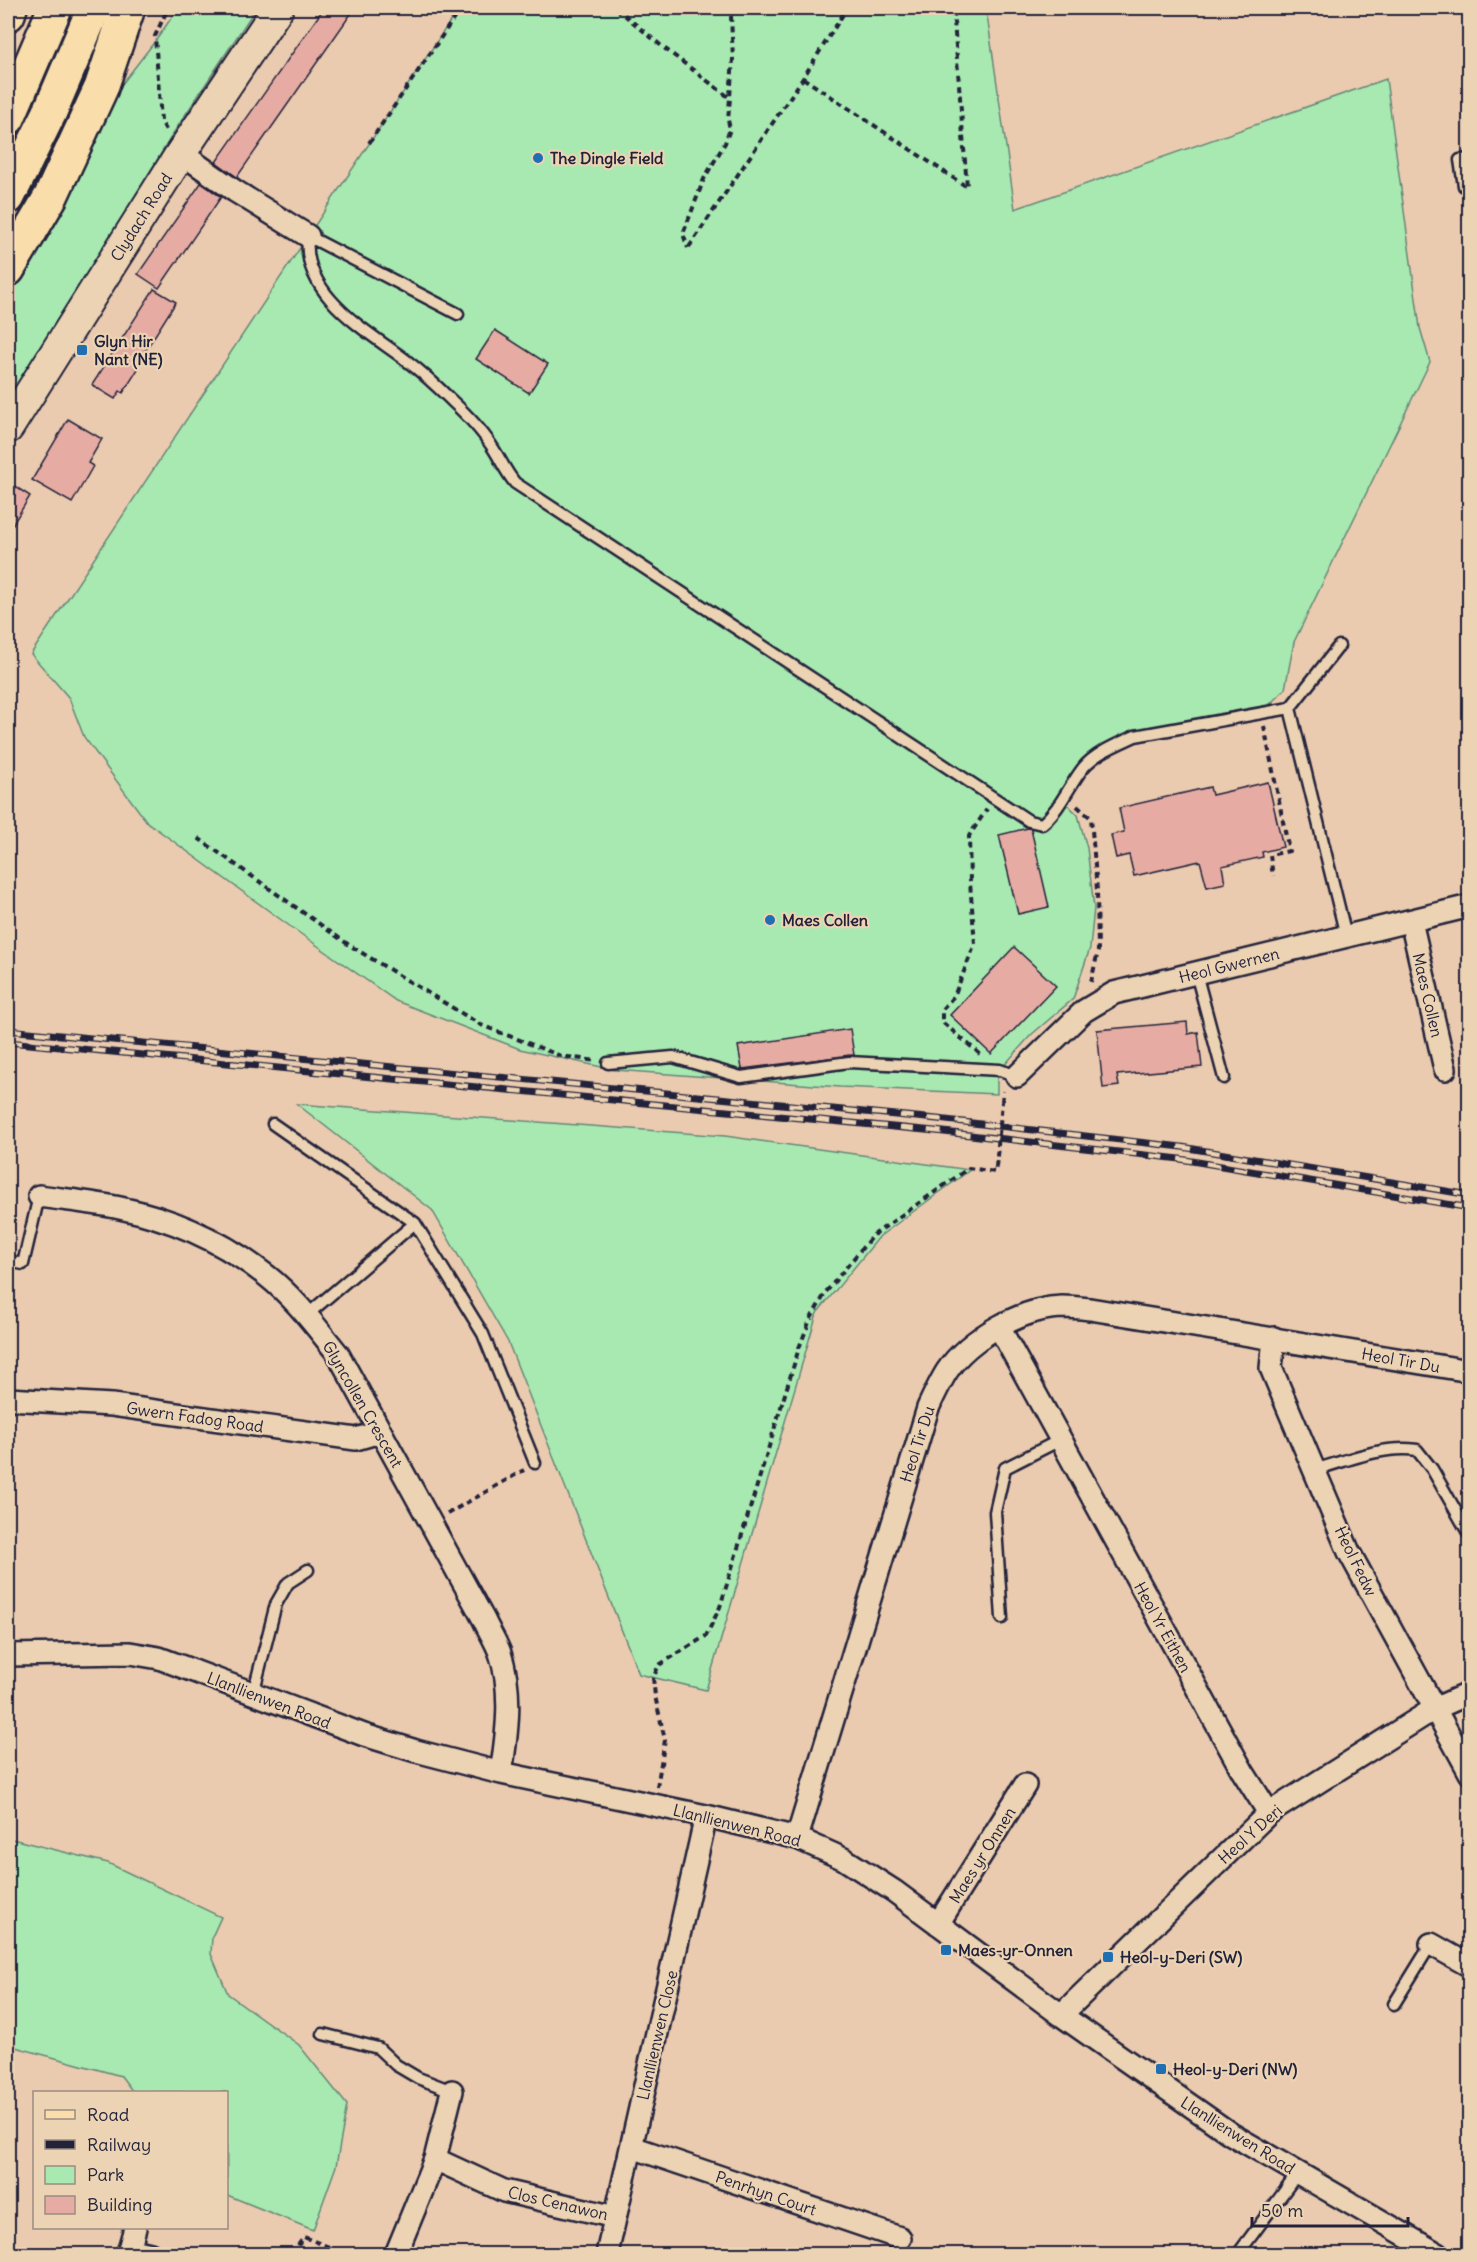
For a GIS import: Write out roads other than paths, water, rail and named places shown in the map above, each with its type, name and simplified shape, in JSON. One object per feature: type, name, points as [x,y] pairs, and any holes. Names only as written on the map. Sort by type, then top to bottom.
[{"type":"main road","points":[[8,14],[10,8]]},
{"type":"main road","points":[[8,118],[55,8]]},
{"type":"main road","points":[[8,197],[49,114],[94,8]]},
{"type":"main road","points":[[8,269],[51,196],[101,88],[128,8]]},
{"type":"main road","name":"Clydach Road","points":[[8,428],[181,153],[278,8]]},
{"type":"street","points":[[181,153],[235,191],[308,236]]},
{"type":"street","name":"Heol Gwernen","points":[[1007,1078],[1084,1011],[1114,993],[1470,906]]},
{"type":"street","name":"Maes Collen","points":[[1411,921],[1445,1069]]},
{"type":"street","name":"Glyncollen Crescent","points":[[39,1196],[119,1208],[162,1219],[198,1233],[269,1277],[307,1315],[338,1354],[501,1654],[507,1691],[507,1735],[501,1773]]},
{"type":"street","name":"Heol Tir Du","points":[[797,1838],[928,1408],[948,1370],[972,1343],[999,1327],[1029,1314],[1060,1307],[1090,1309],[1470,1371]]},
{"type":"street","name":"Heol Yr Eithen","points":[[999,1327],[1243,1772],[1269,1813]]},
{"type":"street","name":"Heol Fedw","points":[[1274,1338],[1271,1368],[1349,1552],[1470,1773]]},
{"type":"street","name":"Gwern Fadog Road","points":[[8,1399],[112,1405],[356,1439],[380,1432]]},
{"type":"street","name":"Llanllienwen Road","points":[[8,1655],[130,1653],[159,1658],[364,1735],[501,1773],[706,1816],[797,1838],[844,1859],[894,1891],[1061,2015],[1231,2134],[1438,2254]]},
{"type":"street","name":"Heol Y Deri","points":[[1061,2015],[1269,1813],[1434,1709],[1470,1693]]},
{"type":"street","name":"Maes yr Onnen","points":[[938,1924],[1025,1785]]},
{"type":"street","name":"Llanllienwen Close","points":[[607,2254],[706,1816]]},
{"type":"street","points":[[1431,1944],[1470,1966]]},
{"type":"street","points":[[396,2254],[435,2159],[452,2091]]},
{"type":"street","name":"Penrhyn Court","points":[[632,2147],[900,2239]]},
{"type":"street","name":"Clos Cenawon","points":[[435,2159],[504,2191],[615,2217]]},
{"type":"street","points":[[134,2229],[129,2249],[150,2254]]},
{"type":"lane","points":[[1464,186],[1460,160],[1470,159]]},
{"type":"lane","points":[[458,314],[308,236],[306,251],[316,280],[338,306],[367,333],[410,363],[467,416],[491,445],[502,467],[515,483],[1029,821],[1042,824],[1052,816],[1085,765],[1117,744],[1135,736],[1290,708],[1339,646]]},
{"type":"lane","points":[[1290,708],[1346,936]]},
{"type":"lane","points":[[1196,973],[1224,1078]]},
{"type":"lane","points":[[608,1063],[673,1057],[741,1077],[849,1062],[1007,1078]]},
{"type":"lane","points":[[273,1124],[415,1222],[483,1334],[535,1463]]},
{"type":"lane","points":[[8,1261],[23,1264],[39,1196]]},
{"type":"lane","points":[[307,1315],[415,1222]]},
{"type":"lane","points":[[1002,1618],[995,1512],[1005,1468],[1060,1440]]},
{"type":"lane","points":[[1314,1470],[1376,1453],[1407,1448],[1417,1450],[1432,1469],[1470,1536]]},
{"type":"lane","points":[[253,1694],[276,1604],[288,1583],[308,1570]]},
{"type":"lane","points":[[1394,2004],[1431,1944]]},
{"type":"lane","points":[[323,2034],[378,2048],[396,2064],[418,2078],[452,2091]]},
{"type":"lane","points":[[1238,2254],[1298,2173]]},
{"type":"railway","points":[[8,1030],[937,1119],[1182,1147],[1470,1195]]},
{"type":"railway","points":[[8,1042],[935,1131],[1180,1159],[1470,1208]]},
{"type":"place","name":"The Dingle Field","points":[[538,158]]},
{"type":"place","name":"Glyn Hir Nant (NE)","points":[[82,350]]},
{"type":"place","name":"Maes Collen","points":[[770,920]]},
{"type":"place","name":"Maes-yr-Onnen","points":[[946,1950]]},
{"type":"place","name":"Heol-y-Deri (SW)","points":[[1108,1957]]},
{"type":"place","name":"Heol-y-Deri (NW)","points":[[1161,2069]]}]
